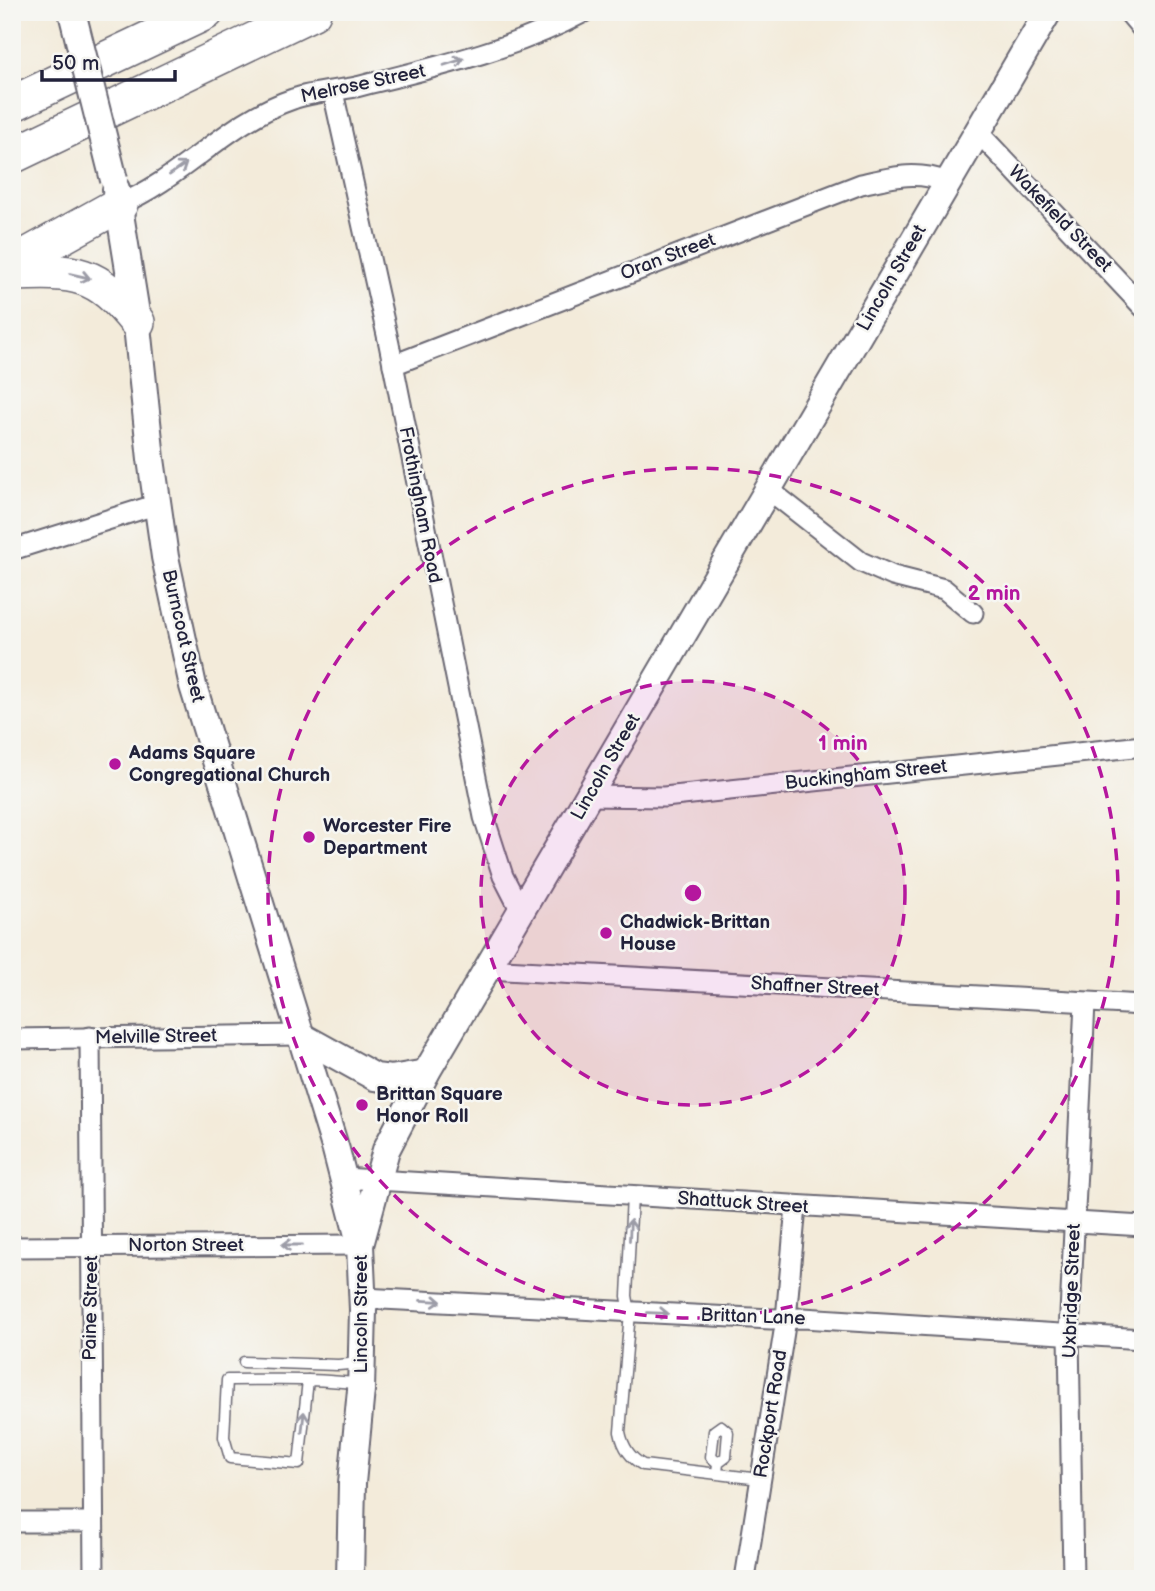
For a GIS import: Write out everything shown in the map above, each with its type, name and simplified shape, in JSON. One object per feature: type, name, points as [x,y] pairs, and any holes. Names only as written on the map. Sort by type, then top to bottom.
[{"type":"highway","points":[[12,104],[206,12]]},
{"type":"highway","points":[[12,156],[313,12]]},
{"type":"highway","points":[[12,165],[76,125]]},
{"type":"highway","points":[[12,264],[117,192]]},
{"type":"highway","points":[[12,273],[62,273],[97,281],[116,295],[137,322]]},
{"type":"main road","name":"Burncoat Street","points":[[72,12],[117,192],[137,322],[167,567],[192,686],[343,1178],[360,1245]]},
{"type":"main road","name":"Lincoln Street","points":[[350,1579],[352,1483],[361,1373],[363,1298],[360,1245],[376,1178],[386,1150],[426,1073],[1048,12]]},
{"type":"main road","points":[[299,1035],[375,1077],[391,1079],[426,1073]]},
{"type":"street","name":"Melrose Street","points":[[117,192],[143,195],[236,128],[293,99],[438,67],[508,44],[584,12]]},
{"type":"street","points":[[1128,12],[1143,30]]},
{"type":"street","name":"Frothingham Road","points":[[333,92],[393,365],[484,817],[503,876],[522,913]]},
{"type":"street","name":"Wakefield Street","points":[[976,131],[1143,307]]},
{"type":"street","name":"Oran Street","points":[[393,365],[861,184],[900,174],[947,182]]},
{"type":"street","points":[[768,489],[861,562],[894,576],[944,589],[973,613]]},
{"type":"street","points":[[12,550],[158,505]]},
{"type":"street","name":"Buckingham Street","points":[[589,796],[664,797],[1143,746]]},
{"type":"street","name":"Shaffner Street","points":[[487,969],[1143,1005]]},
{"type":"street","name":"Uxbridge Street","points":[[1073,1579],[1069,1334],[1085,1003]]},
{"type":"street","name":"Melville Street","points":[[12,1039],[299,1035]]},
{"type":"street","name":"Paine Street","points":[[90,1037],[94,1579]]},
{"type":"street","name":"Shattuck Street","points":[[343,1178],[1143,1226]]},
{"type":"street","name":"Rockport Road","points":[[745,1579],[786,1319],[796,1206]]},
{"type":"street","name":"Norton Street","points":[[12,1247],[360,1245]]},
{"type":"street","name":"Brittan Lane","points":[[363,1298],[1143,1339]]},
{"type":"street","points":[[12,1522],[93,1522]]},
{"type":"lane","points":[[632,1196],[627,1296],[630,1312],[620,1432],[622,1443],[634,1460],[643,1465],[717,1468],[760,1479]]},
{"type":"lane","points":[[244,1362],[338,1365],[361,1373]]},
{"type":"lane","points":[[308,1380],[299,1464],[230,1458],[224,1437],[227,1380],[308,1380],[361,1373]]},
{"type":"place","name":"Adams Square Congregational Church","points":[[115,764]]},
{"type":"place","name":"Worcester Fire Department","points":[[309,837]]},
{"type":"place","name":"Chadwick-Brittan House","points":[[606,933]]},
{"type":"place","name":"Brittan Square Honor Roll","points":[[362,1105]]}]
